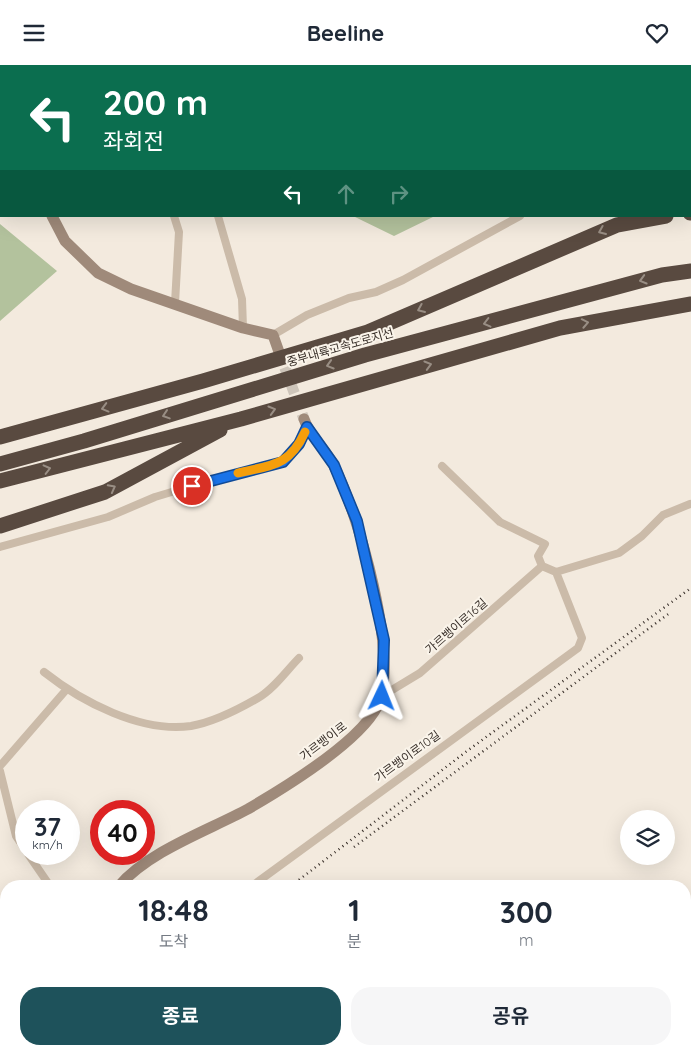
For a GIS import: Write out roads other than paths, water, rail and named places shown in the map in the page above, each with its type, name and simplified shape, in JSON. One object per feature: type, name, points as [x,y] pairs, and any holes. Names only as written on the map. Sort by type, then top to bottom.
[{"type":"highway","points":[[0,437],[203,381],[368,331],[622,220],[655,217]]},
{"type":"highway","name":"중부내륙고속도로지선","points":[[0,463],[84,441],[365,355],[662,275],[691,271]]},
{"type":"highway","points":[[0,481],[241,419],[560,328],[691,304]]},
{"type":"highway","points":[[0,526],[105,492],[241,419]]},
{"type":"street","points":[[53,217],[65,241],[98,273],[130,289],[243,328],[273,335],[307,315],[349,298],[376,292],[403,280],[518,217]]},
{"type":"street","points":[[174,217],[179,233],[175,303]]},
{"type":"street","points":[[218,217],[242,299],[243,328]]},
{"type":"street","points":[[273,335],[280,352]]},
{"type":"street","points":[[0,547],[108,517],[155,497],[283,462],[299,444],[305,423]]},
{"type":"street","name":"가르뱅이로","points":[[126,880],[151,859],[248,808],[347,743],[363,727],[382,696],[384,640],[357,521],[334,465],[305,423]]},
{"type":"street","points":[[442,466],[500,522],[545,544],[538,556],[542,566],[556,572],[619,553],[642,537],[663,515],[690,504]]},
{"type":"street","name":"가르뱅이로16길","points":[[382,696],[420,673],[542,566]]},
{"type":"street","name":"가르뱅이로10길","points":[[260,880],[578,648],[582,638],[556,572]]},
{"type":"street","points":[[44,672],[66,690],[110,711],[155,725],[191,726],[216,719],[260,697],[299,657]]},
{"type":"street","points":[[1,763],[66,690]]},
{"type":"street","points":[[0,771],[15,832]]},
{"type":"street","points":[[36,865],[46,880]]},
{"type":"tunnel","points":[[279,352],[304,419]]},
{"type":"railway","points":[[299,880],[467,751],[691,588]]},
{"type":"railway","points":[[354,847],[671,612]]}]
